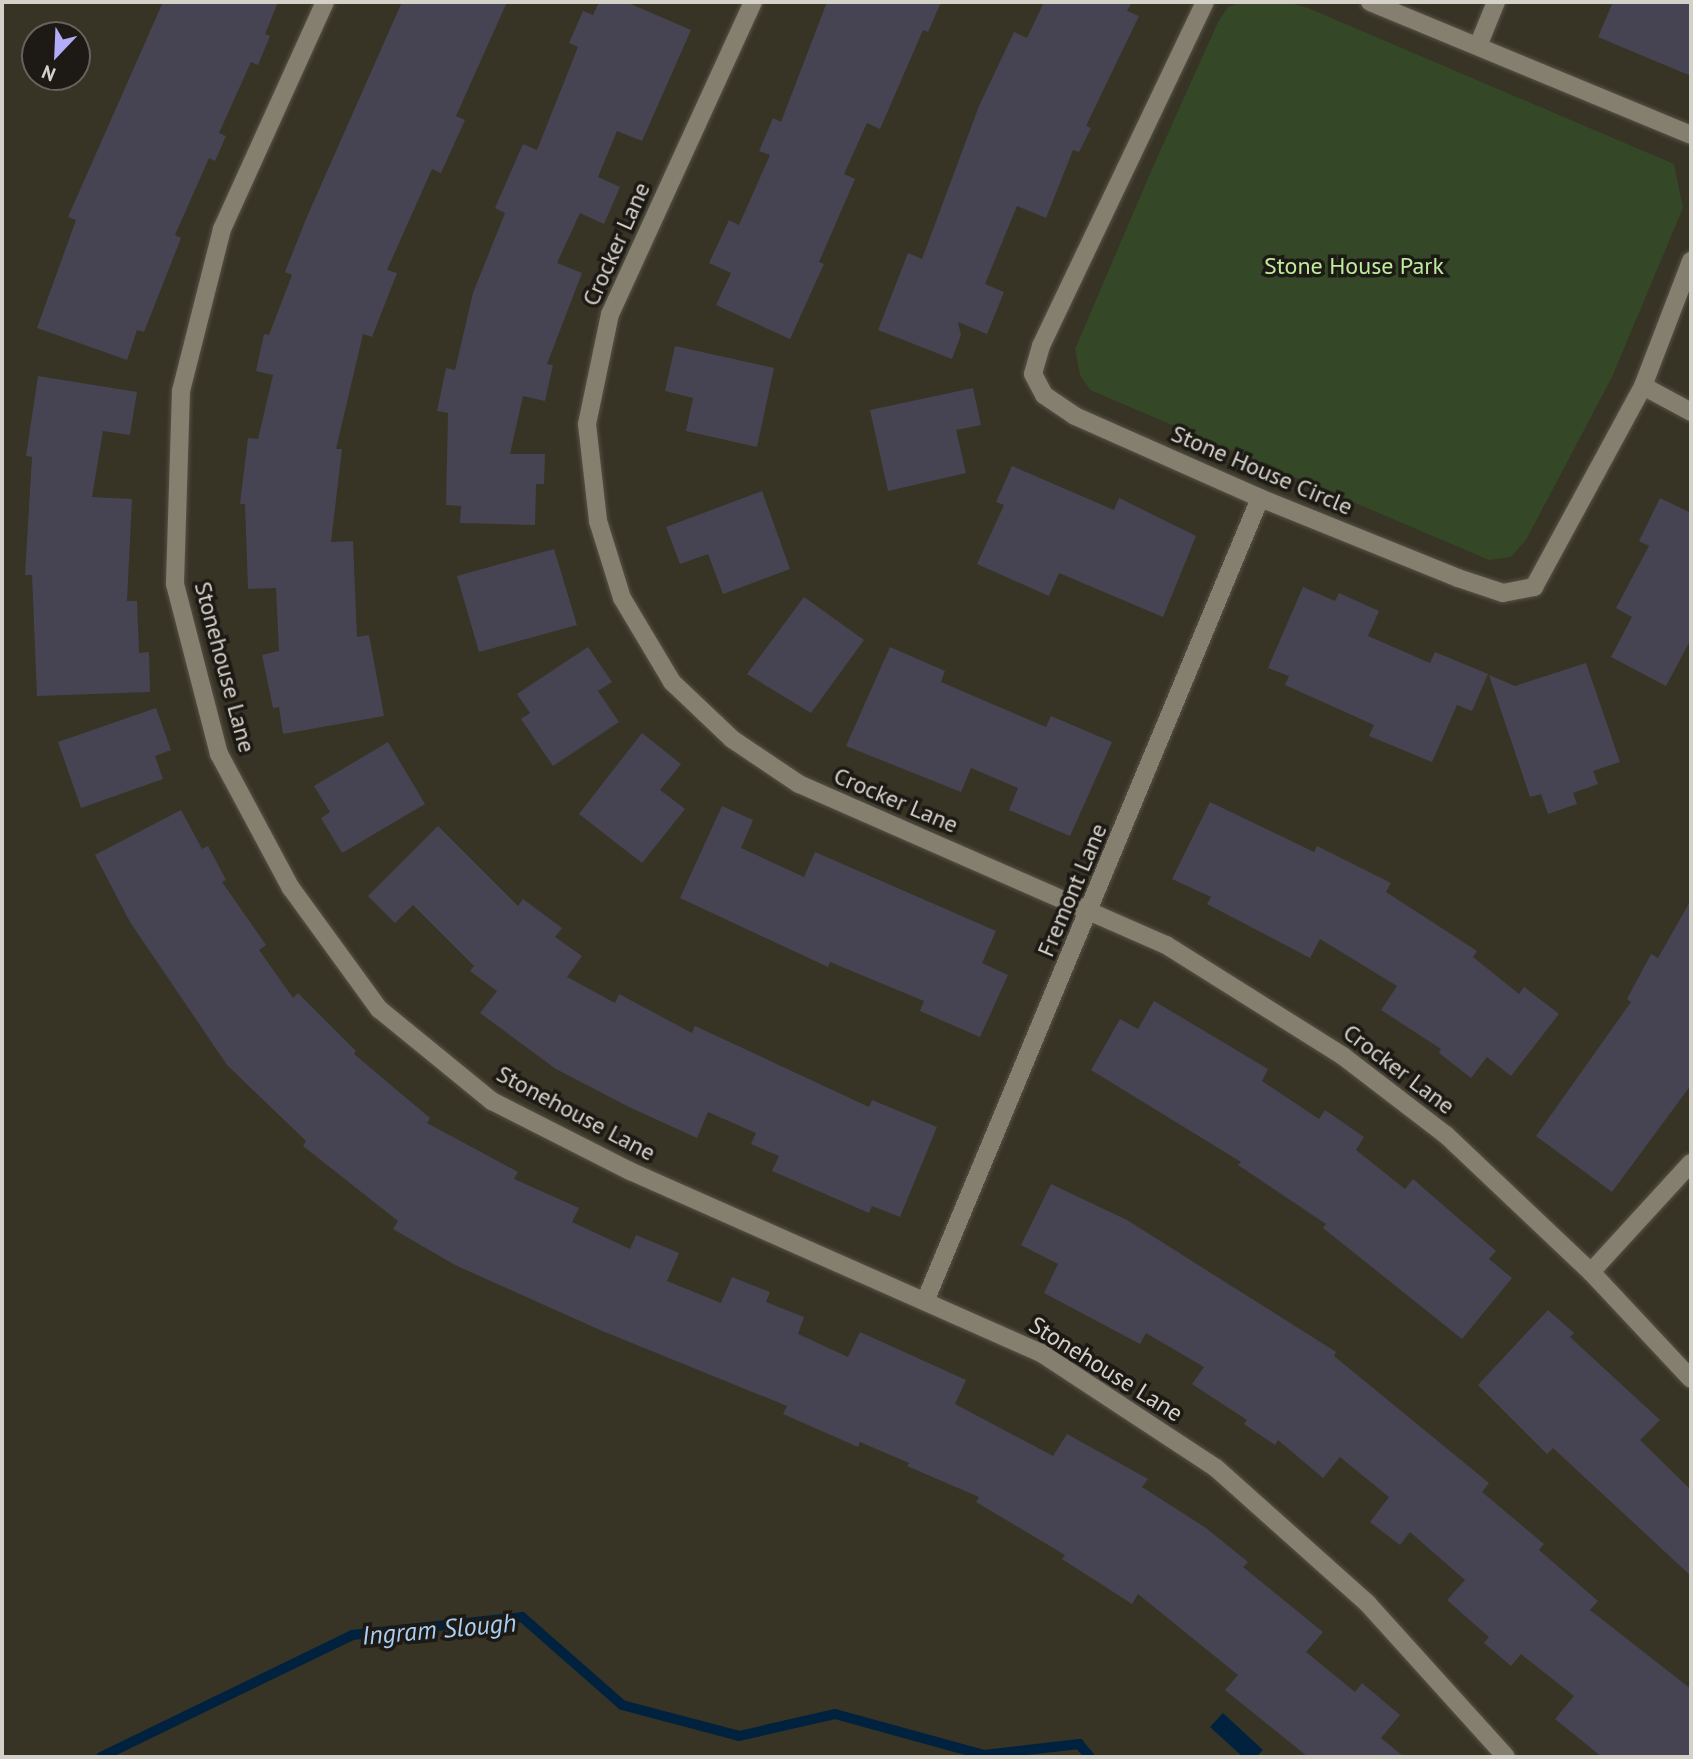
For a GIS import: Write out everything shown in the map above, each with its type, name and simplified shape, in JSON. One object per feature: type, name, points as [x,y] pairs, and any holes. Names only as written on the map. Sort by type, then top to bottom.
[{"type":"street","name":"Stonehouse Lane","points":[[325,2],[222,229],[181,391],[175,584],[219,754],[290,888],[379,1009],[492,1101],[630,1171],[926,1299],[1041,1353],[1216,1468],[1367,1603],[1506,1757]]},
{"type":"street","name":"Crocker Lane","points":[[752,2],[610,314],[587,424],[598,520],[622,598],[673,682],[732,739],[799,784],[1166,945],[1343,1056],[1446,1135],[1591,1272],[1691,1379]]},
{"type":"street","name":"Stone House Circle","points":[[1205,2],[1041,346],[1032,374],[1044,395],[1075,416],[1260,498],[1503,593],[1534,587],[1643,386],[1691,261]]},
{"type":"street","points":[[1370,2],[1691,135]]},
{"type":"street","points":[[1478,46],[1496,2]]},
{"type":"street","points":[[1643,386],[1691,412]]},
{"type":"street","name":"Fremont Lane","points":[[926,1299],[1091,910],[1260,498]]},
{"type":"street","points":[[1591,1272],[1691,1163]]},
{"type":"green space","name":"Stone House Park","points":[[1241,2],[1287,2],[1308,8],[1674,164],[1683,208],[1612,377],[1526,540],[1511,557],[1489,560],[1090,390],[1080,375],[1075,349],[1152,169],[1218,22],[1228,7]]},
{"type":"water","points":[[1223,1713],[1263,1750],[1256,1757],[1243,1757],[1210,1727]]},
{"type":"building","points":[[163,2],[278,2],[265,34],[270,36],[258,65],[251,62],[219,133],[226,136],[215,161],[209,158],[175,235],[181,238],[144,332],[137,330],[127,360],[37,328],[76,220],[68,217]]},
{"type":"building","points":[[402,2],[507,2],[456,116],[465,120],[441,173],[432,169],[387,270],[397,273],[372,337],[363,334],[336,449],[342,449],[331,542],[353,541],[357,637],[369,635],[384,716],[283,734],[279,707],[273,708],[262,655],[279,651],[276,588],[248,589],[245,504],[240,504],[248,438],[258,439],[273,375],[256,371],[264,334],[269,335],[292,275],[285,272]]},
{"type":"building","points":[[599,2],[626,2],[691,30],[642,141],[617,131],[598,177],[620,187],[604,224],[580,213],[557,263],[582,273],[547,364],[553,365],[545,401],[523,396],[510,454],[545,454],[544,484],[536,484],[535,525],[460,523],[461,506],[446,505],[448,413],[437,411],[446,368],[455,370],[473,293],[505,213],[495,208],[523,144],[537,150],[578,47],[569,43],[583,11],[593,15]]},
{"type":"building","points":[[827,2],[941,2],[928,32],[923,30],[880,129],[867,123],[844,174],[855,179],[819,262],[824,264],[790,339],[716,305],[731,273],[709,263],[729,220],[739,225],[770,155],[759,151],[773,118],[781,122]]},
{"type":"building","points":[[1044,2],[1132,2],[1127,11],[1139,16],[1086,126],[1091,128],[1079,152],[1073,150],[1046,218],[1017,206],[985,284],[1004,292],[987,334],[958,322],[961,335],[952,359],[878,330],[908,253],[922,259],[979,106],[1014,32],[1027,38]]},
{"type":"building","points":[[1613,2],[1691,2],[1691,76],[1598,37]]},
{"type":"building","points":[[675,346],[774,368],[757,447],[686,431],[693,398],[665,391]]},
{"type":"building","points":[[38,376],[137,392],[130,435],[103,431],[92,497],[132,499],[127,601],[137,601],[139,653],[149,652],[150,692],[37,696],[32,575],[25,575],[32,457],[26,456]]},
{"type":"building","points":[[973,388],[981,425],[956,430],[966,473],[888,491],[870,410]]},
{"type":"building","points":[[1012,466],[1114,510],[1119,498],[1196,536],[1163,617],[1059,573],[1049,596],[977,564],[1004,505],[996,502]]},
{"type":"building","points":[[762,491],[790,569],[723,594],[708,554],[680,564],[666,527]]},
{"type":"building","points":[[1660,498],[1691,513],[1691,639],[1666,686],[1611,657],[1632,617],[1616,608],[1649,546],[1639,541]]},
{"type":"building","points":[[554,549],[577,625],[479,652],[457,576]]},
{"type":"building","points":[[1303,587],[1335,601],[1339,593],[1379,611],[1368,636],[1430,663],[1435,652],[1488,674],[1472,711],[1457,705],[1432,762],[1369,736],[1374,725],[1285,685],[1289,676],[1268,668]]},
{"type":"building","points":[[804,597],[864,640],[811,713],[747,674]]},
{"type":"building","points":[[588,647],[612,682],[598,691],[619,722],[553,766],[521,719],[530,713],[517,694]]},
{"type":"building","points":[[890,647],[945,671],[941,682],[1046,727],[1051,716],[1112,742],[1070,836],[1009,810],[1018,788],[971,768],[961,792],[846,746]]},
{"type":"building","points":[[1586,663],[1620,762],[1593,771],[1598,784],[1573,793],[1577,804],[1548,814],[1541,794],[1530,797],[1489,675],[1515,686]]},
{"type":"building","points":[[156,708],[171,750],[155,756],[163,779],[81,808],[58,742]]},
{"type":"building","points":[[642,733],[681,764],[660,790],[685,809],[642,863],[579,814]]},
{"type":"building","points":[[388,742],[425,804],[342,853],[321,818],[330,812],[314,786]]},
{"type":"building","points":[[1210,802],[1314,852],[1317,846],[1391,883],[1386,892],[1477,951],[1473,957],[1519,994],[1524,987],[1559,1014],[1511,1076],[1487,1057],[1471,1078],[1439,1053],[1441,1049],[1381,1010],[1397,986],[1320,939],[1310,958],[1207,904],[1211,897],[1172,879]]},
{"type":"building","points":[[722,806],[753,820],[741,848],[804,877],[815,852],[996,931],[982,963],[1008,975],[980,1037],[920,1011],[924,1001],[830,962],[828,967],[680,898]]},
{"type":"building","points":[[181,810],[202,849],[208,846],[226,880],[222,882],[266,945],[259,950],[293,998],[298,993],[356,1051],[354,1054],[430,1118],[427,1123],[518,1172],[514,1179],[579,1208],[572,1222],[630,1249],[636,1235],[679,1253],[667,1281],[721,1303],[732,1277],[770,1292],[766,1302],[804,1317],[798,1334],[848,1357],[860,1332],[966,1380],[955,1404],[1053,1456],[1067,1434],[1148,1479],[1142,1487],[1206,1528],[1248,1562],[1243,1567],[1323,1632],[1306,1652],[1355,1692],[1362,1683],[1400,1715],[1381,1738],[1404,1757],[1308,1757],[1225,1690],[1238,1675],[1138,1594],[1132,1604],[1062,1559],[1065,1555],[976,1502],[979,1497],[860,1442],[858,1447],[783,1414],[787,1406],[600,1330],[455,1265],[393,1229],[398,1221],[303,1146],[306,1141],[227,1065],[130,922],[95,855]]},
{"type":"building","points":[[438,826],[518,906],[523,899],[562,928],[555,937],[582,956],[567,977],[615,1003],[619,994],[692,1033],[695,1026],[869,1107],[872,1100],[937,1127],[900,1217],[872,1206],[869,1213],[772,1171],[779,1156],[751,1144],[756,1133],[708,1112],[697,1138],[629,1107],[556,1069],[480,1013],[497,991],[470,971],[474,966],[413,905],[395,923],[368,896]]},
{"type":"building","points":[[1691,900],[1691,1085],[1612,1192],[1536,1136],[1631,1002],[1627,999],[1651,954],[1658,958]]},
{"type":"building","points":[[1154,1001],[1268,1069],[1262,1081],[1319,1119],[1325,1110],[1364,1137],[1356,1150],[1405,1189],[1413,1179],[1496,1251],[1489,1259],[1512,1278],[1462,1339],[1323,1228],[1326,1224],[1238,1165],[1241,1162],[1091,1070],[1120,1019],[1138,1029]]},
{"type":"building","points":[[1051,1184],[1127,1220],[1336,1352],[1334,1356],[1489,1483],[1482,1492],[1544,1544],[1539,1550],[1598,1601],[1590,1610],[1691,1689],[1691,1757],[1602,1757],[1555,1719],[1574,1696],[1521,1654],[1511,1666],[1484,1643],[1489,1637],[1447,1600],[1465,1580],[1410,1532],[1400,1545],[1370,1522],[1389,1497],[1340,1457],[1323,1478],[1278,1440],[1275,1445],[1244,1424],[1247,1420],[1192,1384],[1204,1367],[1146,1333],[1140,1344],[1044,1293],[1058,1264],[1021,1245]]},
{"type":"building","points":[[1548,1310],[1574,1333],[1570,1337],[1660,1420],[1640,1440],[1691,1490],[1691,1576],[1553,1448],[1547,1454],[1478,1385]]},
{"type":"waterway","name":"Ingram Slough","points":[[101,1757],[352,1635],[522,1617],[622,1705],[739,1736],[835,1714],[984,1755],[1079,1744],[1090,1757]]}]
